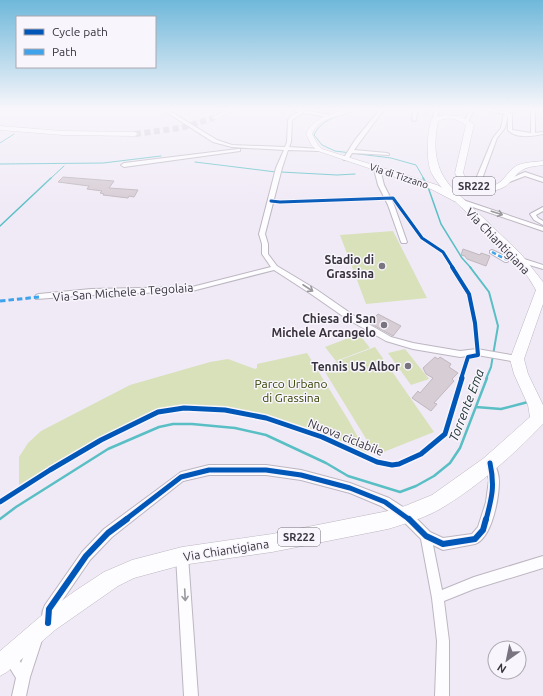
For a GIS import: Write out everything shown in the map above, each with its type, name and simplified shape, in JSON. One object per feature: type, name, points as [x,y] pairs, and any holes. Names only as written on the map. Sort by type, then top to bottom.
[{"type":"main road","name":"Via Chiantigiana","points":[[4,661],[44,627],[111,579],[132,569],[182,556],[272,543],[405,516],[438,501],[490,463],[524,434],[537,411],[518,367],[512,358],[542,288],[513,260],[442,182],[434,167],[434,140]]},
{"type":"main road","name":"SR222","points":[[466,140],[459,171],[460,178],[470,184],[486,188],[499,186],[514,172],[521,168],[543,163]]},
{"type":"street","points":[[214,140],[232,146],[320,150]]},
{"type":"street","points":[[289,140],[262,234],[266,244],[265,254],[275,268],[314,292],[350,317],[389,339],[413,346],[460,354],[470,352],[512,358]]},
{"type":"street","points":[[311,140],[320,150]]},
{"type":"street","points":[[349,154],[359,140]]},
{"type":"street","points":[[479,179],[494,140]]},
{"type":"street","points":[[124,165],[247,147]]},
{"type":"street","name":"Via di Tizzano","points":[[320,150],[349,154],[377,169],[434,187],[459,200]]},
{"type":"street","points":[[349,154],[387,154]]},
{"type":"street","points":[[377,169],[381,185],[391,205],[404,242]]},
{"type":"street","points":[[505,182],[525,174],[543,180]]},
{"type":"street","points":[[459,200],[543,229]]},
{"type":"street","points":[[543,209],[533,214],[536,219],[543,223]]},
{"type":"street","points":[[492,252],[513,260],[543,267]]},
{"type":"street","name":"Via San Michele a Tegolaia","points":[[40,297],[91,292],[192,289],[275,268]]},
{"type":"street","points":[[19,696],[23,677],[44,627],[49,608],[86,556],[108,533],[181,477],[208,470],[266,470],[301,475],[350,488],[385,502],[405,516],[426,536],[443,544],[475,539],[483,530],[494,480],[490,463]]},
{"type":"street","points":[[426,536],[438,598],[443,641],[442,696]]},
{"type":"street","points":[[182,556],[191,696]]},
{"type":"street","points":[[438,598],[474,583],[543,562]]},
{"type":"street","points":[[4,661],[23,677]]},
{"type":"green space","name":"Stadio di Grassina","points":[[393,231],[427,298],[366,304],[340,235]]},
{"type":"green space","name":"Tennis US Albor","points":[[359,334],[370,348],[336,361],[325,347]]},
{"type":"green space","points":[[375,347],[434,432],[376,455],[322,367]]},
{"type":"green space","name":"Tennis US Albor","points":[[405,349],[429,379],[411,385],[388,353]]},
{"type":"green space","name":"Parco Urbano di Grassina","points":[[307,353],[349,421],[368,456],[310,431],[271,418],[230,410],[177,405],[157,410],[118,428],[89,443],[19,485],[19,457],[28,443],[41,431],[130,385],[210,362],[228,359],[255,369],[257,368],[257,364]]},
{"type":"building","points":[[63,177],[114,181],[109,188],[138,190],[134,197],[129,196],[128,198],[103,195],[104,194],[100,193],[102,191],[87,189],[89,186],[58,182]]},
{"type":"building","points":[[463,249],[480,255],[481,253],[490,256],[486,266],[467,259],[465,256],[461,255]]},
{"type":"building","name":"Chiesa di San Michele Arcangelo","points":[[378,314],[401,326],[393,336],[366,321],[373,319]]},
{"type":"building","points":[[435,357],[438,359],[440,357],[451,364],[449,367],[458,373],[452,379],[454,381],[434,403],[437,404],[431,411],[412,398],[418,391],[420,393],[433,378],[426,374],[423,368]]},
{"type":"waterway","points":[[0,143],[4,140]]},
{"type":"waterway","name":"Torrente Ema","points":[[318,140],[322,145],[335,151],[391,158],[416,165],[424,179]]},
{"type":"waterway","points":[[0,164],[103,163],[161,156]]},
{"type":"waterway","points":[[195,162],[276,172]]},
{"type":"waterway","points":[[50,179],[64,166]]},
{"type":"waterway","points":[[281,172],[337,175],[355,174]]},
{"type":"waterway","points":[[0,226],[51,178]]},
{"type":"waterway","name":"Torrente Ema","points":[[423,178],[426,183]]},
{"type":"waterway","name":"Torrente Ema","points":[[428,187],[441,224],[462,258],[471,268]]},
{"type":"waterway","name":"Torrente Ema","points":[[470,267],[489,292],[498,326],[491,367],[486,379]]},
{"type":"waterway","name":"Torrente Ema","points":[[0,519],[16,507],[108,449],[159,427],[173,424],[192,424],[235,428],[266,435],[326,463],[348,476],[400,492],[416,486],[434,476],[450,463],[460,448],[487,378]]},
{"type":"waterway","points":[[476,407],[501,409],[528,402]]},
{"type":"marked path","points":[[492,252],[507,260]]},
{"type":"marked path","points":[[0,301],[39,297]]},
{"type":"cycle path","name":"Nuova ciclabile","points":[[0,502],[101,440],[154,414],[166,410],[204,408],[246,413],[305,430],[357,454],[377,462],[392,465],[406,462],[421,454],[445,434],[468,357],[478,355],[475,323],[469,294],[443,252],[422,238],[393,198],[280,202],[271,201]]},
{"type":"cycle path","points":[[48,623],[49,609],[86,556],[108,533],[181,477],[209,470],[266,470],[301,475],[350,488],[385,502],[405,515],[426,536],[443,544],[475,539],[483,530],[491,502],[494,480],[490,463]]},
{"type":"place","name":"Stadio di Grassina","points":[[382,266]]},
{"type":"place","name":"Chiesa di San Michele Arcangelo","points":[[384,325]]},
{"type":"place","name":"Tennis US Albor","points":[[408,366]]}]
